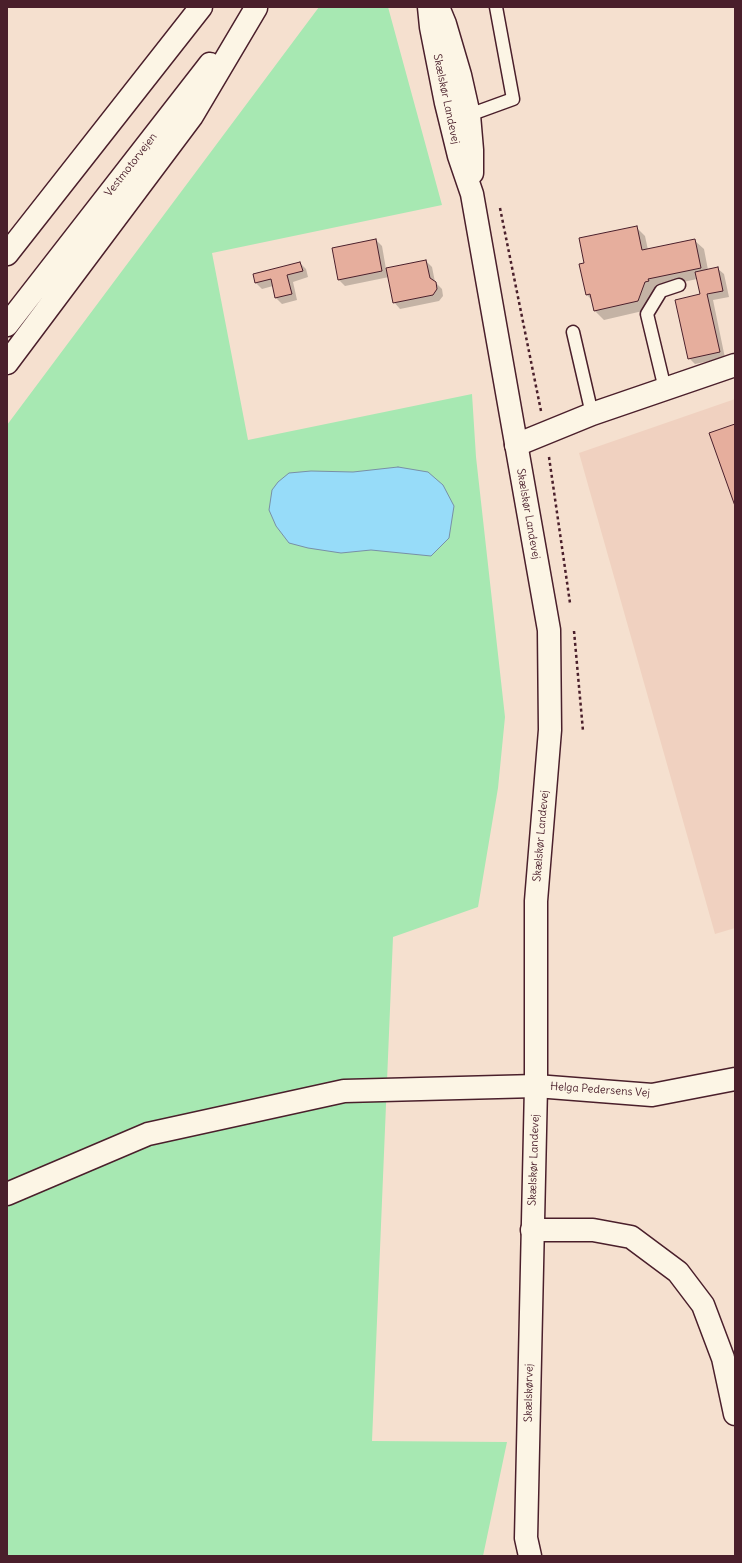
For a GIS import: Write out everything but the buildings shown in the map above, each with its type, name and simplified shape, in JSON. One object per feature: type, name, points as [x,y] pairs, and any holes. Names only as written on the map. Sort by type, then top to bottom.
[{"type":"main road","points":[[7,254],[201,7]]},
{"type":"main road","name":"Skælskør Landevej","points":[[429,7],[431,28],[446,103],[459,156],[471,189],[549,630],[550,730],[536,901],[536,1086],[532,1230]]},
{"type":"main road","name":"Skælskør Landevej","points":[[438,7],[445,24],[460,75],[469,116],[472,150],[471,189]]},
{"type":"main road","points":[[7,363],[192,116],[256,8]]},
{"type":"main road","name":"Vestmotorvejen","points":[[7,325],[202,73],[256,8]]},
{"type":"main road","points":[[516,445],[592,414],[735,365]]},
{"type":"main road","name":"Helga Pedersens Vej","points":[[7,1194],[148,1134],[344,1092],[536,1086],[652,1095],[735,1079]]},
{"type":"main road","points":[[532,1230],[594,1230],[631,1237],[678,1272],[703,1305],[723,1358],[735,1414]]},
{"type":"main road","name":"Skælskørvej","points":[[530,1556],[526,1538],[532,1230]]},
{"type":"lane","points":[[469,116],[513,99],[496,7]]},
{"type":"lane","points":[[665,389],[647,314],[662,291],[679,285]]},
{"type":"lane","points":[[573,332],[592,414]]},
{"type":"shaded area","points":[[735,399],[735,928],[715,934],[579,453]]},
{"type":"green space","points":[[319,7],[388,7],[442,205],[212,253],[248,440],[472,394],[476,457],[505,717],[498,788],[478,907],[393,937],[372,1441],[507,1442],[483,1556],[7,1556],[7,425]]},
{"type":"water","points":[[398,467],[428,472],[443,485],[454,506],[449,538],[431,556],[371,550],[341,553],[308,548],[289,543],[276,526],[269,510],[272,490],[278,482],[289,473],[311,471],[353,472]]}]
